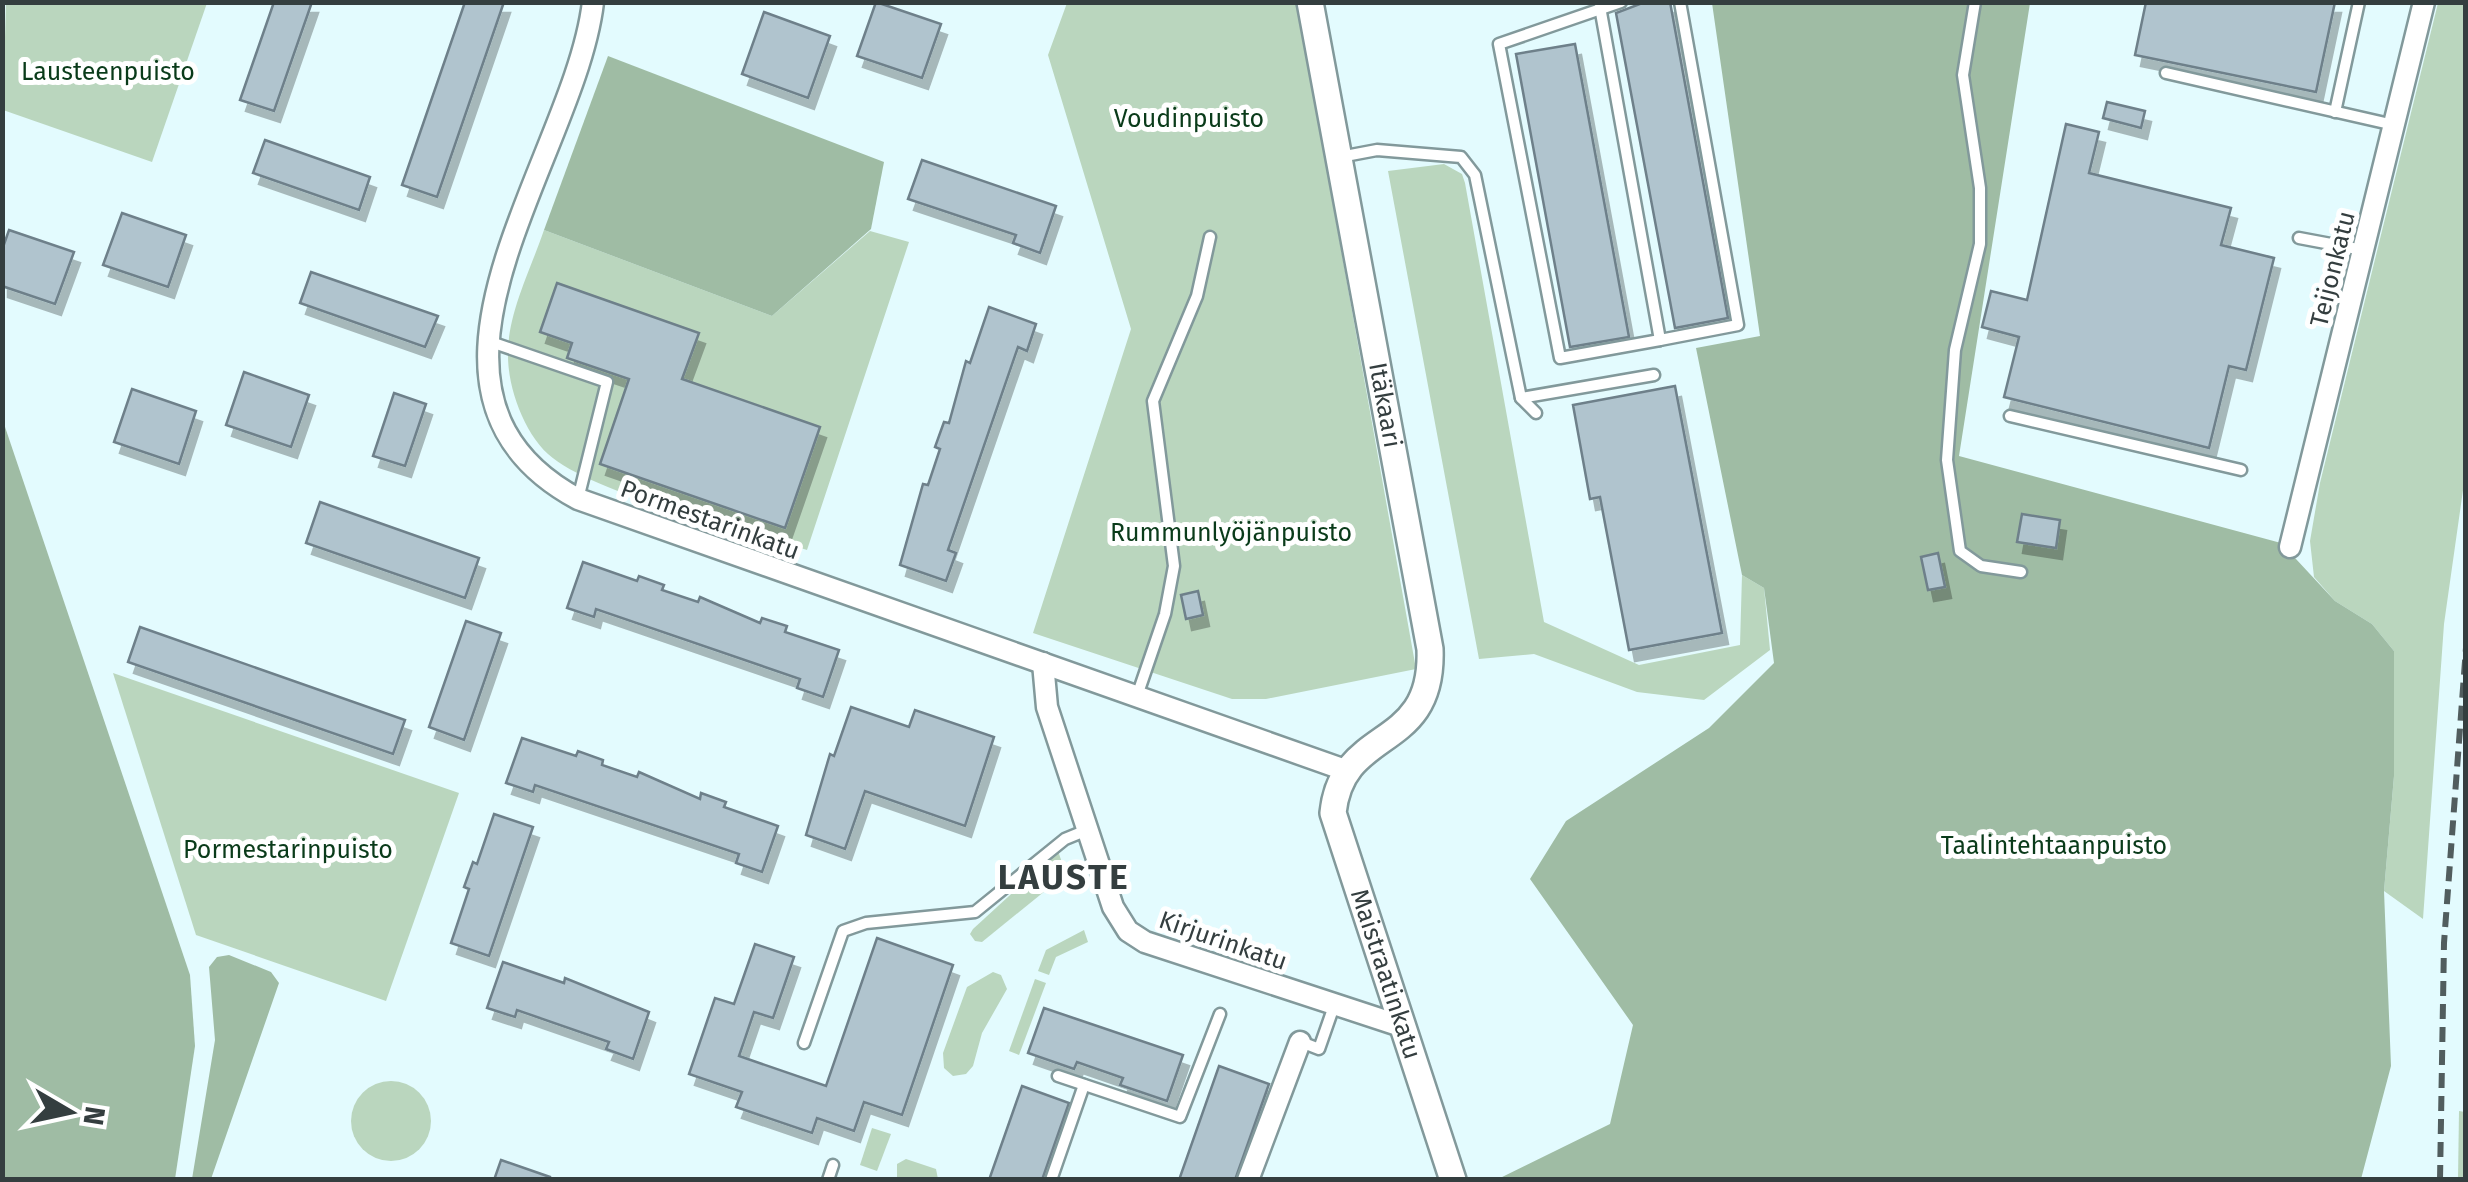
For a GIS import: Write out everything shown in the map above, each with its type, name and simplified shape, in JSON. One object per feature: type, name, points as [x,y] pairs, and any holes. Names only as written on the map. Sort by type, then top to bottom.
[{"type":"street","name":"Pormestarinkatu","points":[[593,2],[583,47],[498,288],[487,340],[488,387],[510,440],[546,482],[578,499],[1344,770]]},
{"type":"street","name":"Itäkaari","points":[[1310,2],[1430,649],[1431,678],[1408,723],[1344,770]]},
{"type":"street","name":"Teijonkatu","points":[[2290,547],[2424,2]]},
{"type":"street","name":"Kirjurinkatu","points":[[1043,662],[1046,707],[1117,918],[1128,931],[1145,942],[1401,1026]]},
{"type":"street","name":"Maistraatinkatu","points":[[1344,770],[1334,799],[1334,823],[1453,1180]]},
{"type":"street","points":[[1248,1180],[1300,1042]]},
{"type":"lane","points":[[1622,2],[1499,44],[1560,358],[1738,325],[1680,2]]},
{"type":"lane","points":[[1975,2],[1964,75],[1980,188],[1980,244],[1955,350],[1947,460],[1960,551],[1981,566],[2021,572]]},
{"type":"lane","points":[[2335,112],[2360,2]]},
{"type":"lane","points":[[1600,7],[1660,340]]},
{"type":"lane","points":[[2166,72],[2394,125]]},
{"type":"lane","points":[[1339,157],[1377,150],[1442,154],[1462,157],[1476,175],[1520,398],[1536,413]]},
{"type":"lane","points":[[1137,696],[1165,614],[1174,566],[1153,401],[1196,296],[1210,237]]},
{"type":"lane","points":[[2299,238],[2363,250]]},
{"type":"lane","points":[[487,340],[608,382],[578,499]]},
{"type":"lane","points":[[1520,398],[1654,375]]},
{"type":"lane","points":[[2010,416],[2241,470]]},
{"type":"lane","points":[[804,1044],[844,931],[866,923],[976,912],[1065,838],[1086,830]]},
{"type":"lane","points":[[1300,1042],[1319,1049],[1334,1006]]},
{"type":"lane","points":[[1058,1076],[1180,1117],[1220,1014]]},
{"type":"lane","points":[[1052,1180],[1084,1085]]},
{"type":"lane","points":[[828,1180],[833,1165]]},
{"type":"green space","name":"Lausteenpuisto","points":[[6,2],[207,3],[152,162],[3,110]]},
{"type":"green space","name":"Rummunlyöjänpuisto","points":[[1067,3],[1297,3],[1416,669],[1266,699],[1232,699],[1033,633],[1131,329],[1048,55]]},
{"type":"green space","name":"Taalintehtaanpuisto","points":[[1712,3],[2030,3],[1959,456],[2281,543],[2335,601],[2372,624],[2394,651],[2394,776],[2384,891],[2391,1066],[2361,1179],[1496,1180],[1610,1124],[1633,1025],[1530,879],[1566,821],[1709,728],[1774,663],[1764,588],[1742,575],[1696,348],[1760,336]]},
{"type":"green space","points":[[2438,3],[2465,3],[2466,469],[2444,624],[2423,919],[2384,891],[2394,776],[2394,651],[2372,624],[2335,601],[2314,577],[2310,541],[2320,483]]},
{"type":"green space","points":[[608,56],[884,162],[871,229],[772,316],[544,230]]},
{"type":"green space","points":[[1444,164],[1462,174],[1465,183],[1544,622],[1639,665],[1740,645],[1742,575],[1764,588],[1770,650],[1704,700],[1637,692],[1534,654],[1479,659],[1388,171]]},
{"type":"green space","points":[[544,230],[772,316],[870,231],[909,242],[807,550],[633,497],[569,469],[539,445],[519,409],[508,356],[516,308]]},
{"type":"green space","points":[[2,418],[190,975],[195,1046],[175,1179],[3,1179]]},
{"type":"green space","name":"Pormestarinpuisto","points":[[113,673],[459,793],[386,1001],[196,935]]},
{"type":"green space","points":[[1058,851],[1066,874],[982,942],[975,941],[970,934],[973,929]]},
{"type":"green space","points":[[1084,930],[1088,942],[1056,957],[1049,975],[1038,971],[1046,950]]},
{"type":"green space","points":[[229,955],[271,972],[279,983],[211,1179],[192,1179],[215,1040],[209,967],[217,957]]},
{"type":"green space","points":[[993,972],[1001,975],[1007,989],[982,1033],[973,1066],[966,1074],[953,1076],[944,1068],[943,1053],[967,987]]},
{"type":"green space","points":[[1035,979],[1046,983],[1019,1055],[1009,1051]]},
{"type":"green space","points":[[391,1081],[406,1084],[419,1093],[428,1106],[428,1136],[419,1149],[406,1158],[391,1161],[376,1158],[363,1149],[354,1136],[351,1121],[354,1106],[363,1093],[376,1084]]},
{"type":"green space","points":[[2459,1111],[2465,1112],[2465,1179],[2458,1179]]},
{"type":"green space","points":[[872,1128],[891,1134],[877,1171],[860,1165]]},
{"type":"green space","points":[[906,1159],[936,1169],[938,1179],[897,1179],[897,1164]]},
{"type":"building","points":[[274,2],[312,2],[274,111],[240,100]]},
{"type":"building","points":[[465,2],[504,2],[437,197],[402,185]]},
{"type":"building","points":[[876,2],[941,24],[922,78],[857,56]]},
{"type":"building","points":[[1645,2],[1670,2],[1728,318],[1675,328],[1616,13]]},
{"type":"building","points":[[2146,2],[2335,2],[2316,92],[2135,55]]},
{"type":"building","points":[[764,12],[830,36],[808,98],[742,74]]},
{"type":"building","points":[[1575,44],[1629,337],[1570,347],[1516,54]]},
{"type":"building","points":[[2107,102],[2145,111],[2141,128],[2103,118]]},
{"type":"building","points":[[2066,124],[2099,132],[2089,173],[2231,208],[2221,245],[2274,258],[2246,370],[2229,366],[2209,448],[2004,397],[2019,337],[1982,327],[1991,291],[2027,300]]},
{"type":"building","points":[[265,140],[370,177],[359,210],[253,173]]},
{"type":"building","points":[[922,160],[1056,206],[1040,253],[1013,243],[1016,235],[908,199]]},
{"type":"building","points":[[122,213],[186,235],[168,287],[103,265]]},
{"type":"building","points":[[9,230],[74,252],[55,304],[2,286],[2,250]]},
{"type":"building","points":[[311,272],[438,316],[425,347],[300,303]]},
{"type":"building","points":[[557,283],[699,333],[682,379],[820,427],[785,528],[600,464],[629,379],[567,358],[572,343],[540,332]]},
{"type":"building","points":[[989,307],[1036,324],[1027,351],[1018,347],[948,550],[956,553],[946,581],[900,565],[923,484],[928,485],[940,449],[935,447],[944,422],[949,423],[966,361],[970,363]]},
{"type":"building","points":[[244,372],[309,395],[291,447],[226,425]]},
{"type":"building","points":[[1675,386],[1722,633],[1629,650],[1600,497],[1590,499],[1573,405]]},
{"type":"building","points":[[132,389],[196,411],[179,464],[114,442]]},
{"type":"building","points":[[394,393],[426,404],[405,466],[373,456]]},
{"type":"building","points":[[320,502],[479,558],[465,598],[306,543]]},
{"type":"building","points":[[2022,514],[2060,520],[2056,548],[2017,542]]},
{"type":"building","points":[[1938,553],[1945,587],[1928,590],[1921,557]]},
{"type":"building","points":[[583,562],[637,581],[639,576],[664,585],[662,590],[698,602],[700,597],[760,623],[762,618],[787,626],[785,632],[839,650],[823,697],[797,688],[800,679],[596,609],[594,617],[567,608]]},
{"type":"building","points":[[1198,591],[1203,615],[1186,619],[1181,595]]},
{"type":"building","points":[[466,621],[501,633],[464,740],[429,727]]},
{"type":"building","points":[[140,627],[405,720],[393,754],[128,662]]},
{"type":"building","points":[[851,707],[909,727],[915,710],[994,737],[965,826],[865,791],[845,849],[806,835],[830,754],[834,756]]},
{"type":"building","points":[[522,738],[576,756],[578,751],[603,760],[602,765],[637,777],[639,772],[700,799],[701,793],[726,802],[724,807],[778,826],[762,872],[736,863],[739,854],[535,785],[533,792],[506,783]]},
{"type":"building","points":[[494,814],[533,827],[489,956],[451,943],[469,889],[464,887],[473,862],[477,864]]},
{"type":"building","points":[[877,938],[953,965],[902,1115],[864,1102],[854,1131],[817,1118],[812,1133],[736,1107],[742,1092],[689,1074],[715,998],[734,1004],[755,944],[794,957],[773,1018],[754,1012],[739,1056],[826,1086]]},
{"type":"building","points":[[503,962],[564,983],[565,978],[649,1012],[633,1059],[606,1049],[609,1042],[517,1010],[515,1017],[487,1008]]},
{"type":"building","points":[[1044,1008],[1183,1055],[1167,1101],[1120,1085],[1123,1078],[1077,1062],[1074,1069],[1028,1053]]},
{"type":"building","points":[[1219,1066],[1269,1084],[1235,1180],[1179,1180]]},
{"type":"building","points":[[1022,1086],[1069,1103],[1042,1180],[989,1180]]},
{"type":"building","points":[[501,1160],[550,1177],[550,1180],[494,1180]]},
{"type":"railway","points":[[2440,1180],[2444,943],[2466,648]]},
{"type":"district","name":"LAUSTE","points":[[1064,877]]},
{"type":"park label","name":"Voudinpuisto","points":[[1189,119]]}]
